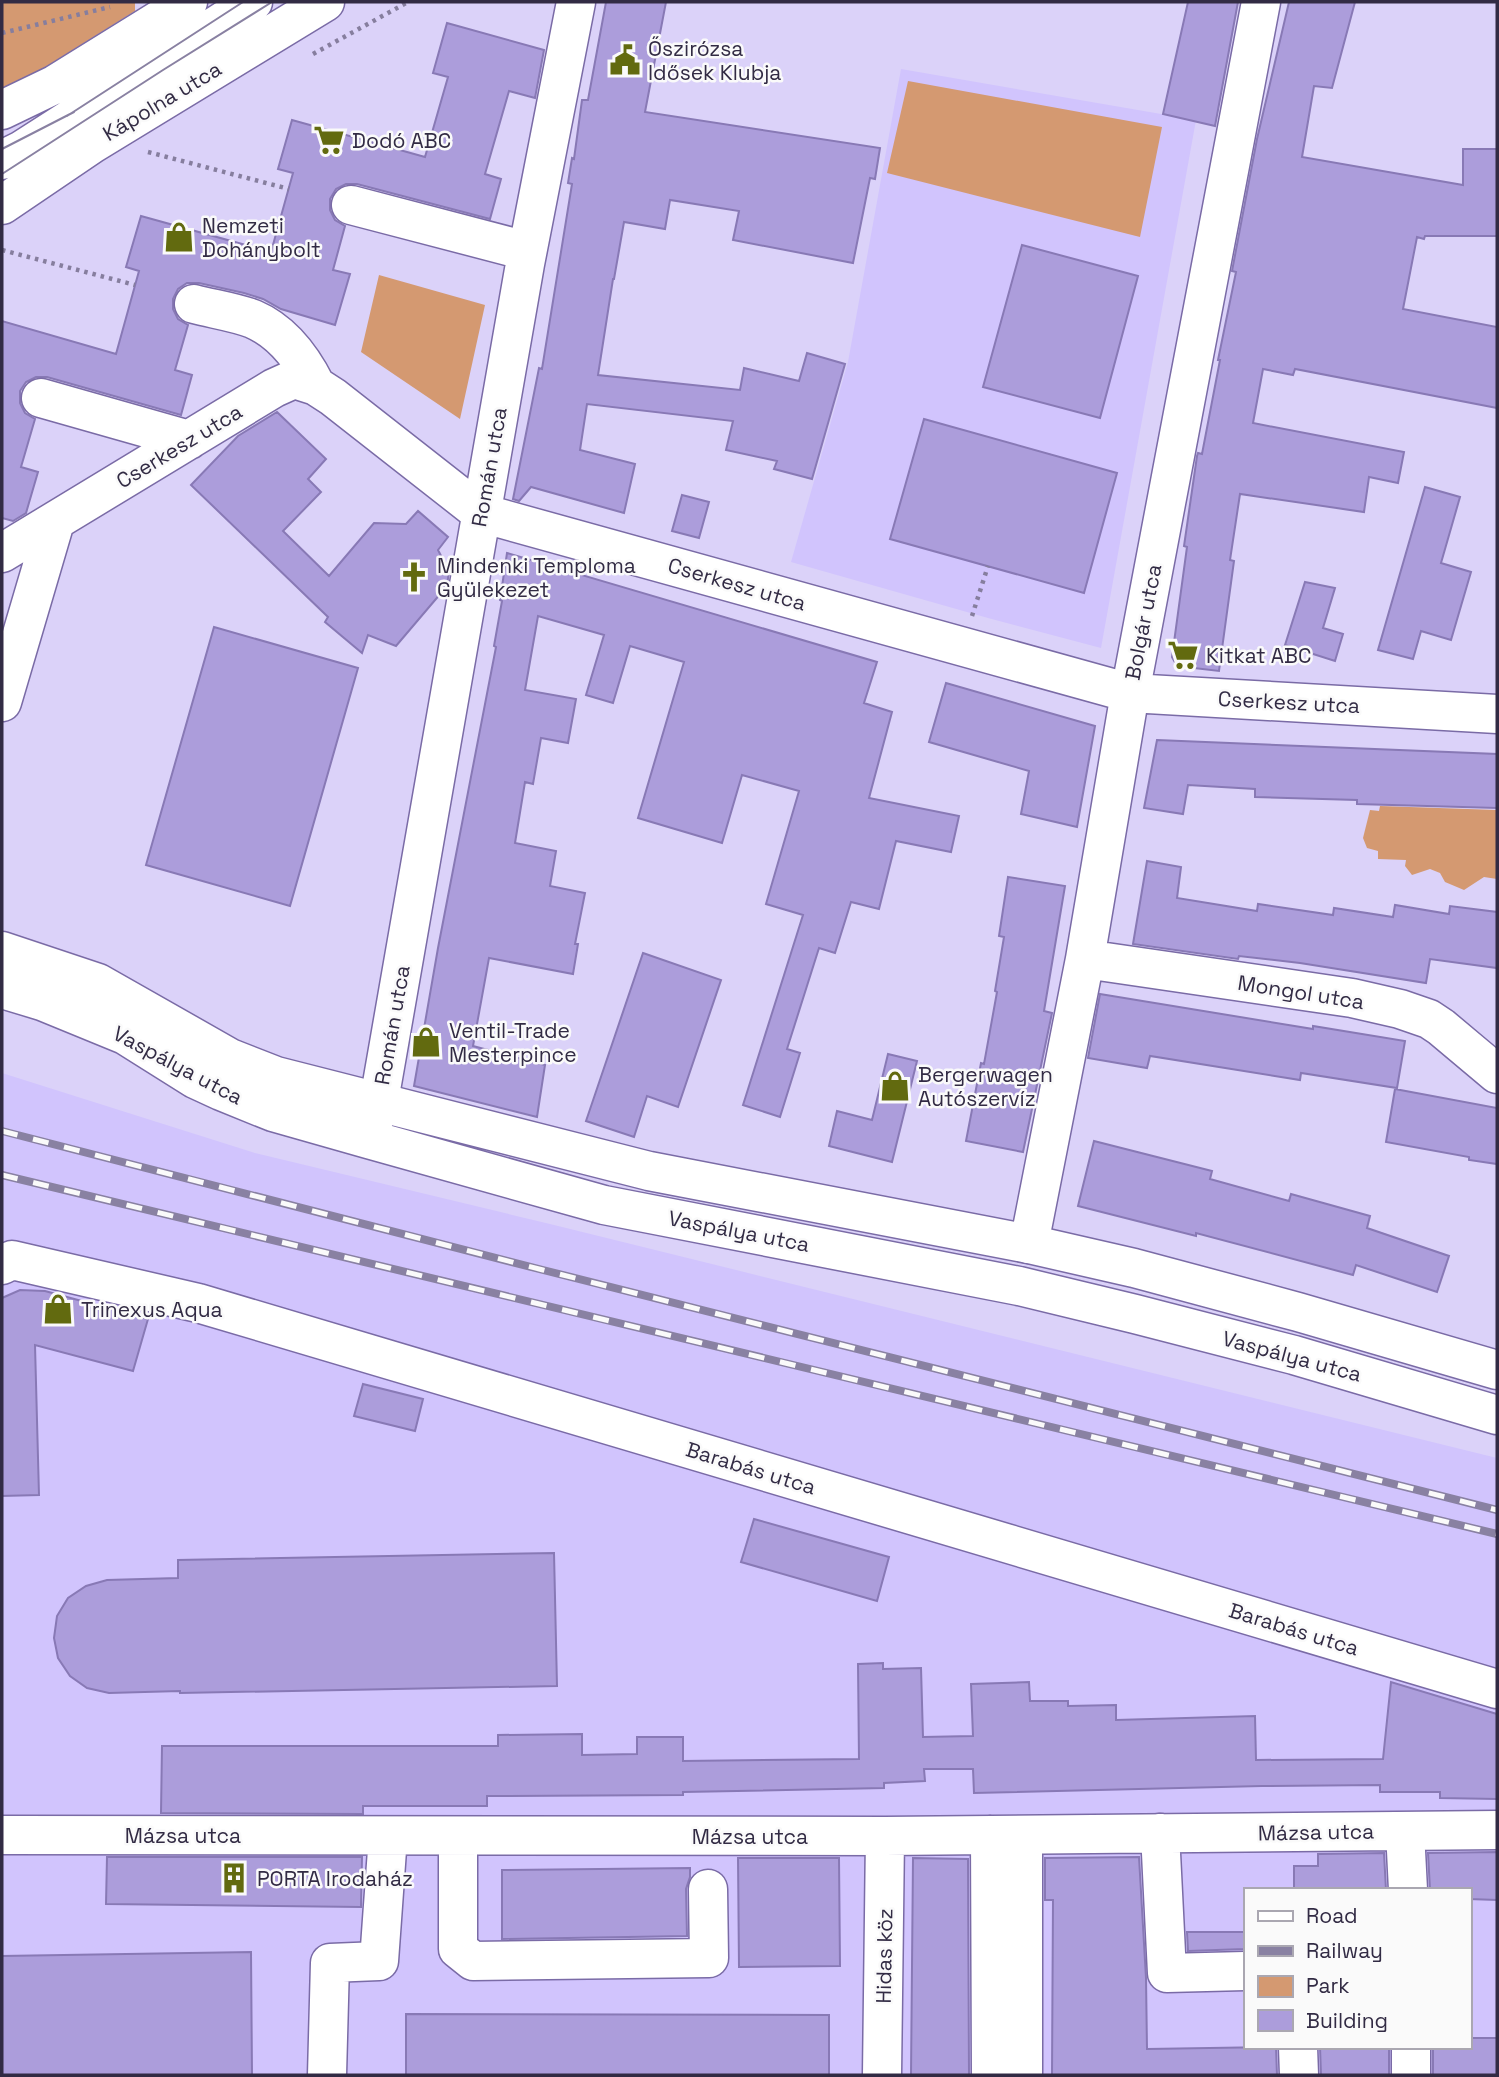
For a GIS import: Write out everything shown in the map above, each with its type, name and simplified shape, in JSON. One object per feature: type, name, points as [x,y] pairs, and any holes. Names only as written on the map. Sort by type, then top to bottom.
[{"type":"street","points":[[2,110],[56,84],[188,2]]},
{"type":"street","name":"Kápolna utca","points":[[2,160],[22,150],[253,2]]},
{"type":"street","name":"Kápolna utca","points":[[2,205],[92,144],[325,2]]},
{"type":"street","name":"Román utca","points":[[368,1139],[379,1101],[527,251],[576,2]]},
{"type":"street","name":"Bolgár utca","points":[[1019,1286],[1085,959],[1130,693],[1261,2]]},
{"type":"street","points":[[351,205],[527,251]]},
{"type":"street","points":[[194,304],[253,319],[278,335],[305,364],[316,386]]},
{"type":"street","name":"Cserkesz utca","points":[[2,702],[21,537],[295,379],[316,386],[481,513],[1130,693],[1497,713]]},
{"type":"street","points":[[41,398],[189,440]]},
{"type":"street","name":"Vaspálya utca","points":[[2,951],[98,983],[230,1058],[276,1076],[649,1171],[1028,1244],[1172,1278],[1497,1370]]},
{"type":"street","name":"Mongol utca","points":[[1085,959],[1352,998],[1400,1009],[1429,1019],[1441,1027],[1497,1074]]},
{"type":"street","name":"Vaspálya utca","points":[[2,989],[42,1001],[125,1035],[195,1079],[273,1112],[604,1205],[1019,1286],[1293,1355],[1497,1415]]},
{"type":"street","points":[[852,1253],[860,1212]]},
{"type":"street","name":"Barabás utca","points":[[2,1265],[12,1260],[198,1303],[1497,1689]]},
{"type":"street","name":"Mázsa utca","points":[[2,1835],[885,1836],[1497,1830]]},
{"type":"street","points":[[1405,1831],[1408,1888]]},
{"type":"street","points":[[1160,1833],[1167,1973],[1244,1971]]},
{"type":"street","points":[[990,2075],[1007,1835]]},
{"type":"street","points":[[1007,1835],[1023,2075]]},
{"type":"street","points":[[327,2075],[330,1963],[379,1961],[388,1836]]},
{"type":"street","points":[[458,1836],[458,1949],[473,1961],[709,1958],[708,1889]]},
{"type":"street","name":"Hidas köz","points":[[882,2075],[885,1836]]},
{"type":"street","points":[[1298,2049],[1299,2075]]},
{"type":"street","points":[[1411,2049],[1411,2075]]},
{"type":"path","points":[[2,33],[121,5]]},
{"type":"path","points":[[148,152],[289,189]]},
{"type":"path","points":[[2,250],[135,285]]},
{"type":"path","points":[[970,620],[988,566]]},
{"type":"shaded area","points":[[901,69],[1196,120],[1101,648],[791,562],[848,362]]},
{"type":"shaded area","points":[[2,1073],[255,1153],[1497,1458],[1497,2075],[2,2075]]},
{"type":"green space","points":[[2,2],[135,2],[135,11],[28,78],[2,90]]},
{"type":"green space","points":[[908,81],[1162,127],[1140,237],[887,173]]},
{"type":"green space","points":[[379,275],[485,305],[460,419],[361,352]]},
{"type":"green space","points":[[1380,806],[1497,810],[1497,879],[1484,877],[1464,890],[1445,882],[1440,873],[1430,869],[1412,875],[1405,866],[1406,860],[1378,859],[1378,851],[1367,848],[1363,838],[1370,810],[1379,811]]},
{"type":"building","points":[[606,2],[666,2],[645,112],[880,148],[875,179],[870,178],[853,263],[733,240],[739,211],[670,200],[665,229],[624,222],[598,375],[740,390],[744,368],[799,381],[807,353],[845,364],[812,479],[774,469],[777,461],[726,450],[733,421],[587,404],[580,450],[635,464],[624,513],[531,487],[519,501],[513,499],[539,368],[542,369],[572,184],[568,183],[582,100],[588,100]]},
{"type":"building","points":[[1188,2],[1238,2],[1215,126],[1163,114]]},
{"type":"building","points":[[1289,2],[1355,2],[1332,88],[1314,86],[1302,157],[1463,185],[1463,149],[1497,149],[1497,236],[1417,237],[1403,309],[1497,327],[1497,408],[1295,369],[1293,375],[1263,369],[1253,423],[1404,452],[1398,483],[1369,477],[1364,512],[1240,494],[1230,560],[1234,561],[1219,671],[1177,666],[1172,657],[1197,456],[1198,453],[1202,454],[1236,272],[1232,271],[1257,139]]},
{"type":"building","points":[[447,23],[544,50],[535,98],[509,91],[485,174],[501,179],[490,219],[357,184],[346,184],[336,189],[330,199],[330,210],[335,220],[345,226],[333,270],[350,274],[335,325],[281,309],[244,293],[187,283],[178,289],[173,299],[173,309],[178,319],[188,325],[175,370],[192,375],[181,415],[47,377],[36,377],[26,382],[20,391],[20,403],[25,413],[35,419],[21,467],[38,472],[26,513],[13,521],[2,518],[2,321],[116,354],[139,271],[126,267],[141,216],[271,252],[293,173],[278,169],[292,120],[425,157],[448,77],[433,73]]},
{"type":"building","points":[[1022,245],[1138,276],[1100,418],[983,387]]},
{"type":"building","points":[[277,412],[326,459],[308,479],[321,492],[283,531],[329,576],[374,523],[406,524],[418,511],[448,537],[438,550],[449,571],[447,586],[396,646],[368,635],[362,653],[325,622],[328,617],[191,485],[238,436]]},
{"type":"building","points":[[924,419],[1117,473],[1084,593],[890,539]]},
{"type":"building","points":[[1425,487],[1460,497],[1441,563],[1471,572],[1451,640],[1421,631],[1413,659],[1378,650]]},
{"type":"building","points":[[682,495],[709,502],[699,538],[672,531]]},
{"type":"building","points":[[507,553],[877,662],[864,703],[892,712],[869,798],[959,816],[951,852],[896,841],[879,909],[851,902],[835,953],[819,948],[787,1049],[800,1053],[780,1117],[743,1105],[803,915],[766,904],[799,791],[742,775],[722,843],[638,818],[684,662],[630,646],[613,703],[586,695],[604,635],[538,616],[525,690],[576,699],[568,743],[541,738],[533,784],[525,782],[515,843],[556,851],[550,886],[585,893],[575,944],[578,944],[573,974],[489,958],[473,1046],[545,1065],[537,1117],[414,1086],[496,647],[494,646]]},
{"type":"building","points":[[1305,582],[1335,588],[1323,628],[1343,634],[1335,661],[1285,645]]},
{"type":"building","points":[[214,627],[358,668],[290,906],[146,865]]},
{"type":"building","points":[[946,683],[1095,726],[1077,827],[1021,814],[1029,771],[929,742]]},
{"type":"building","points":[[1157,740],[1497,754],[1497,808],[1357,804],[1357,800],[1255,797],[1255,789],[1188,785],[1183,814],[1144,808]]},
{"type":"building","points":[[1147,861],[1181,867],[1177,898],[1257,911],[1258,904],[1333,915],[1334,908],[1393,917],[1395,905],[1449,914],[1450,906],[1497,912],[1497,968],[1430,959],[1426,983],[1300,963],[1239,956],[1238,959],[1133,944]]},
{"type":"building","points":[[1008,877],[1065,886],[1044,1011],[1052,1013],[1023,1152],[966,1141],[997,992],[995,991],[1004,937],[999,936]]},
{"type":"building","points":[[643,953],[721,980],[678,1107],[647,1096],[634,1137],[586,1121]]},
{"type":"building","points":[[1100,994],[1313,1029],[1313,1026],[1405,1041],[1397,1088],[1301,1073],[1300,1080],[1150,1056],[1147,1068],[1088,1058]]},
{"type":"building","name":"Bergerwagen Autószervíz","points":[[888,1054],[917,1061],[892,1162],[829,1146],[837,1111],[872,1120]]},
{"type":"building","points":[[1395,1089],[1497,1108],[1497,1164],[1386,1142]]},
{"type":"building","points":[[1094,1141],[1212,1171],[1210,1179],[1289,1201],[1291,1194],[1370,1216],[1367,1228],[1449,1256],[1437,1292],[1356,1265],[1353,1275],[1196,1233],[1196,1236],[1078,1206]]},
{"type":"building","points":[[20,1290],[45,1291],[148,1319],[133,1371],[35,1345],[39,1495],[2,1496],[2,1298]]},
{"type":"building","points":[[363,1384],[423,1399],[415,1431],[354,1416]]},
{"type":"building","points":[[754,1519],[889,1557],[877,1601],[741,1562]]},
{"type":"building","points":[[554,1553],[557,1686],[109,1693],[87,1688],[70,1676],[58,1658],[54,1638],[57,1616],[68,1598],[86,1586],[107,1580],[178,1578],[178,1560]]},
{"type":"building","points":[[883,1663],[883,1669],[921,1668],[923,1737],[973,1736],[971,1684],[1029,1682],[1030,1701],[1068,1701],[1068,1706],[1116,1705],[1116,1720],[1255,1716],[1256,1760],[1383,1759],[1391,1682],[1497,1714],[1497,1799],[1440,1798],[1440,1792],[1380,1792],[1380,1785],[974,1793],[973,1769],[924,1769],[925,1781],[884,1783],[884,1788],[683,1792],[683,1795],[487,1796],[487,1806],[363,1806],[363,1814],[161,1813],[162,1746],[498,1746],[498,1735],[582,1734],[582,1755],[637,1754],[637,1737],[683,1737],[683,1761],[859,1759],[858,1664]]},
{"type":"building","points":[[1497,1852],[1497,1900],[1471,1899],[1471,1888],[1430,1888],[1428,1853]]},
{"type":"building","points":[[1384,1853],[1386,1888],[1294,1888],[1294,1866],[1318,1866],[1318,1854]]},
{"type":"building","name":"PORTA Irodaház","points":[[107,1857],[362,1857],[361,1907],[106,1904]]},
{"type":"building","points":[[1139,1857],[1147,2049],[1276,2049],[1277,2075],[1052,2075],[1053,1900],[1045,1900],[1045,1858]]},
{"type":"building","points":[[738,1858],[839,1858],[840,1966],[739,1967]]},
{"type":"building","points":[[913,1858],[968,1859],[969,2075],[911,2075]]},
{"type":"building","points":[[690,1868],[686,1889],[687,1936],[502,1939],[502,1870]]},
{"type":"building","points":[[1187,1932],[1244,1932],[1244,1949],[1188,1951]]},
{"type":"building","points":[[251,1952],[252,2075],[2,2075],[2,1956]]},
{"type":"building","points":[[406,2014],[829,2015],[829,2075],[406,2075]]},
{"type":"building","points":[[1471,2038],[1497,2038],[1497,2075],[1433,2075],[1433,2049],[1471,2049]]},
{"type":"building","points":[[1320,2049],[1389,2049],[1389,2075],[1321,2075]]},
{"type":"tram line","points":[[67,116],[243,2]]},
{"type":"tram line","points":[[2,174],[272,2]]},
{"type":"tram line","points":[[2,149],[74,112]]},
{"type":"railway","points":[[2,1131],[1497,1510]]},
{"type":"railway","points":[[2,1175],[1497,1534]]},
{"type":"place","name":"Őszirózsa Idősek Klubja","points":[[625,60]]},
{"type":"place","name":"Dodó ABC","points":[[329,140]]},
{"type":"place","name":"Nemzeti Dohánybolt","points":[[179,237]]},
{"type":"place","name":"Mindenki Temploma Gyülekezet","points":[[414,577]]},
{"type":"place","name":"Kitkat ABC","points":[[1183,655]]},
{"type":"place","name":"Ventil-Trade Mesterpince","points":[[426,1042]]},
{"type":"place","name":"Bergerwagen Autószervíz","points":[[895,1086]]},
{"type":"place","name":"Trinexus Aqua","points":[[58,1309]]},
{"type":"place","name":"PORTA Irodaház","points":[[234,1878]]}]
